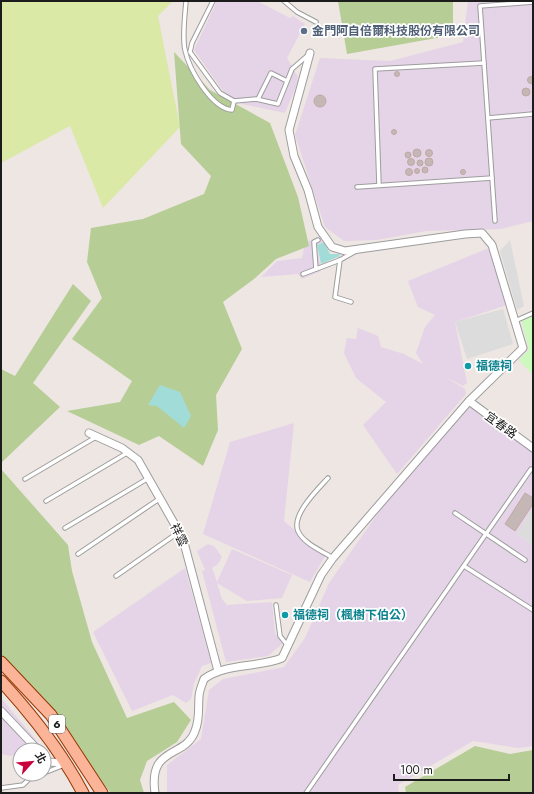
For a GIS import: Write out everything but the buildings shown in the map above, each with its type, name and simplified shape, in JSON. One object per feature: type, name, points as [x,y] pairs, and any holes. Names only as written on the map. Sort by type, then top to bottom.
[{"type":"main road","name":"6","points":[[1,662],[51,715],[102,793]]},
{"type":"main road","name":"6","points":[[1,681],[32,715],[67,763],[83,793]]},
{"type":"main road","points":[[67,763],[79,756]]},
{"type":"street","points":[[154,793],[153,782],[159,763],[165,756],[186,744],[195,732],[200,715],[199,697],[204,679],[218,671],[273,662],[282,658],[321,575],[333,558],[468,401],[523,348],[492,245],[482,233],[465,234],[358,250],[345,251],[332,247],[318,227],[308,190],[294,156],[289,130],[310,54]]},
{"type":"street","name":"宜春路","points":[[468,401],[533,448]]},
{"type":"street","name":"祥雲","points":[[90,433],[138,460],[147,479],[183,539],[218,671]]},
{"type":"street","points":[[1,711],[30,742]]},
{"type":"street","points":[[52,762],[67,763]]},
{"type":"lane","points":[[186,1],[184,49],[190,66],[211,98],[225,109],[232,110],[234,101]]},
{"type":"lane","points":[[213,1],[192,43],[190,52],[220,93],[234,101],[258,99],[278,104],[292,69],[310,54]]},
{"type":"lane","points":[[284,1],[297,12],[316,22]]},
{"type":"lane","points":[[495,221],[480,6],[533,2]]},
{"type":"lane","points":[[379,185],[375,69],[484,63]]},
{"type":"lane","points":[[258,99],[271,73],[287,81]]},
{"type":"lane","points":[[488,118],[533,114]]},
{"type":"lane","points":[[356,187],[492,178]]},
{"type":"lane","points":[[316,269],[314,242],[318,240]]},
{"type":"lane","points":[[303,274],[340,260],[358,250]]},
{"type":"lane","points":[[340,260],[335,297],[351,302]]},
{"type":"lane","points":[[515,321],[533,313]]},
{"type":"lane","points":[[25,479],[97,437]]},
{"type":"lane","points":[[46,501],[127,453]]},
{"type":"lane","points":[[306,793],[531,469],[533,470]]},
{"type":"lane","points":[[328,478],[311,497],[297,518],[298,531],[307,542],[333,558]]},
{"type":"lane","points":[[65,528],[147,479]]},
{"type":"lane","points":[[78,554],[159,499]]},
{"type":"lane","points":[[455,513],[525,560]]},
{"type":"lane","points":[[116,576],[179,532]]},
{"type":"lane","points":[[464,566],[533,610]]},
{"type":"lane","points":[[276,605],[280,636],[288,646]]},
{"type":"lane","points":[[52,770],[67,763]]},
{"type":"lane","points":[[1,788],[23,785],[26,782]]},
{"type":"shaded area","points":[[217,1],[257,1],[290,18],[293,16],[305,24],[287,58],[298,77],[296,87],[285,113],[242,104],[223,91],[194,50]]},
{"type":"shaded area","points":[[468,1],[533,1],[533,221],[501,229],[426,231],[377,240],[344,241],[325,227],[295,135],[320,58],[390,61],[463,42]]},
{"type":"shaded area","points":[[319,236],[324,242],[317,245],[321,271],[302,279],[298,274],[261,277],[277,261],[302,258],[305,243]]},
{"type":"shaded area","points":[[510,240],[524,306],[517,310],[500,251]]},
{"type":"shaded area","points":[[489,248],[507,305],[455,322],[467,383],[463,386],[445,377],[465,389],[466,394],[397,474],[363,425],[386,402],[356,378],[344,353],[347,338],[356,339],[358,328],[378,336],[381,347],[404,354],[423,364],[416,353],[425,327],[435,315],[418,307],[408,281]]},
{"type":"shaded area","points":[[503,309],[513,344],[467,359],[455,322]]},
{"type":"shaded area","points":[[470,407],[533,453],[533,508],[517,534],[533,545],[533,746],[518,748],[473,741],[398,785],[399,793],[167,793],[167,765],[201,739],[209,690],[223,679],[284,667],[305,638],[329,583],[395,489]]},
{"type":"shaded area","points":[[294,423],[284,521],[325,556],[310,582],[203,534],[230,442]]},
{"type":"shaded area","points":[[533,508],[533,545],[517,534]]},
{"type":"shaded area","points":[[208,544],[214,546],[222,557],[218,564],[212,568],[217,582],[232,549],[292,575],[282,598],[247,601],[217,583],[222,599],[227,605],[272,602],[275,633],[282,644],[268,656],[226,662],[202,571],[205,570],[197,551]]},
{"type":"shaded area","points":[[185,568],[211,663],[202,666],[194,683],[191,699],[186,703],[173,695],[132,711],[93,632]]},
{"type":"shaded area","points":[[1,698],[38,742],[12,742],[12,756],[1,754]]},
{"type":"green space","points":[[1,1],[173,1],[158,16],[180,127],[103,208],[70,126],[1,163]]},
{"type":"green space","points":[[338,1],[453,1],[453,35],[347,54]]},
{"type":"green space","points":[[174,52],[210,90],[270,123],[298,197],[309,246],[276,259],[254,279],[223,302],[242,349],[216,395],[218,430],[203,466],[159,436],[139,445],[67,411],[120,402],[132,381],[72,339],[102,298],[87,262],[91,228],[143,219],[204,194],[211,176],[181,144]]},
{"type":"green space","points":[[73,284],[91,301],[33,383],[60,407],[1,463],[1,369],[15,376]]},
{"type":"green space","points":[[533,313],[533,375],[519,360],[529,350],[521,318]]},
{"type":"green space","points":[[1,469],[68,545],[72,571],[92,642],[127,718],[174,702],[191,720],[177,742],[147,761],[140,780],[144,793],[111,793],[1,660]]},
{"type":"green space","points":[[475,746],[510,754],[533,750],[533,793],[406,793],[405,787]]},
{"type":"water","points":[[324,242],[330,254],[339,254],[340,256],[321,264],[317,245]]},
{"type":"water","points":[[160,385],[180,392],[191,416],[184,428],[157,406],[148,405]]},
{"type":"place","name":"金門阿自倍爾科技股份有限公司","points":[[304,31]]},
{"type":"place","name":"福德祠","points":[[468,366]]},
{"type":"place","name":"福德祠（楓樹下伯公）","points":[[285,615]]}]
